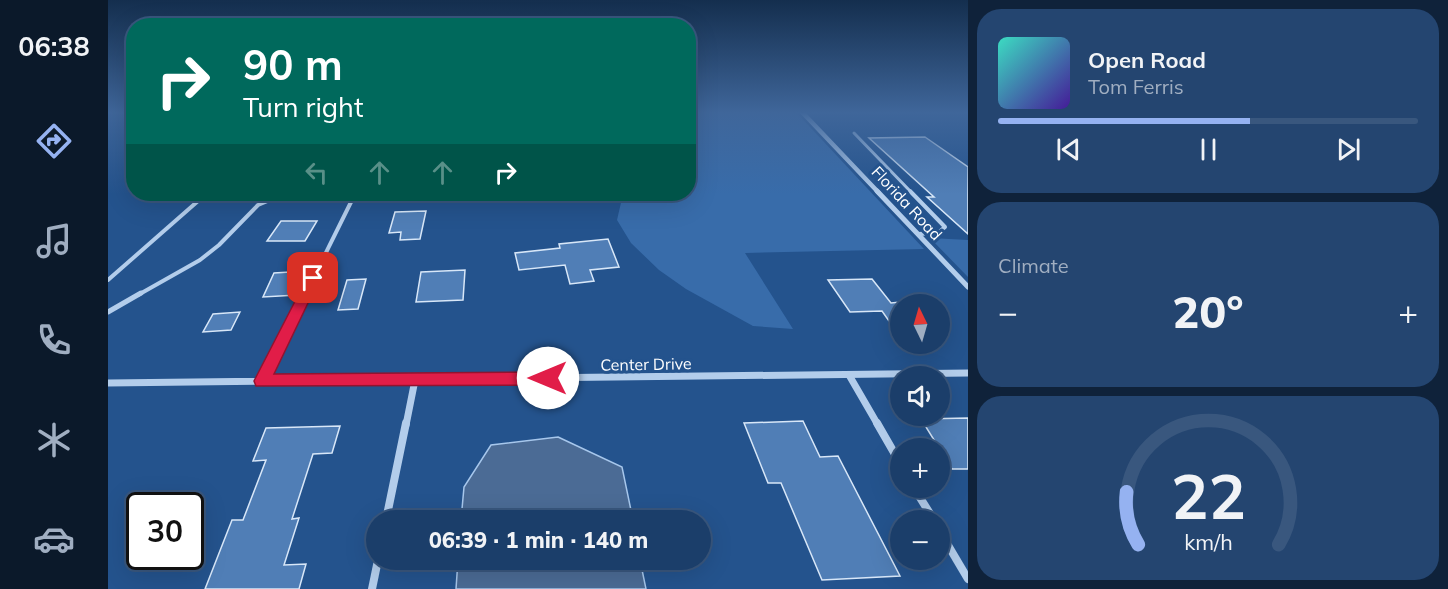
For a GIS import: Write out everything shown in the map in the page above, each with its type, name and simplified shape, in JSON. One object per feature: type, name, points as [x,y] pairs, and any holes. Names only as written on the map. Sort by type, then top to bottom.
[{"type":"street","name":"Florida Road","points":[[828,139],[968,287]]},
{"type":"street","name":"Center Drive","points":[[108,383],[968,373]]},
{"type":"street","points":[[849,375],[890,446]]},
{"type":"street","points":[[388,510],[416,380]]},
{"type":"street","points":[[950,549],[968,579]]},
{"type":"street","points":[[372,589],[376,570]]},
{"type":"lane","points":[[860,139],[945,227],[938,233],[918,234]]},
{"type":"lane","points":[[108,280],[198,201]]},
{"type":"lane","points":[[108,312],[200,260],[219,245],[258,205],[268,201]]},
{"type":"lane","points":[[262,381],[352,201]]},
{"type":"shaded area","points":[[696,139],[822,139],[924,249],[745,253],[793,329],[753,326],[686,289],[659,270],[631,243],[617,220],[621,201],[696,201]]},
{"type":"shaded area","points":[[930,238],[968,240],[968,277]]},
{"type":"shaded area","points":[[558,437],[622,467],[631,510],[462,510],[464,487],[491,445]]},
{"type":"shaded area","points":[[457,570],[642,570],[646,589],[456,589]]},
{"type":"building","points":[[871,139],[929,139],[968,167],[968,234],[927,197],[934,197]]},
{"type":"building","points":[[426,211],[420,239],[400,240],[401,232],[389,233],[395,212]]},
{"type":"building","points":[[281,221],[317,221],[305,241],[267,241]]},
{"type":"building","points":[[608,239],[619,267],[590,270],[594,281],[570,284],[565,265],[519,270],[515,253],[560,248],[559,244]]},
{"type":"building","points":[[465,270],[463,300],[416,302],[421,272]]},
{"type":"building","points":[[306,271],[297,295],[263,297],[274,273]]},
{"type":"building","points":[[366,279],[358,309],[338,310],[347,280]]},
{"type":"building","points":[[872,279],[890,302],[890,321],[882,311],[850,312],[828,280]]},
{"type":"building","points":[[240,312],[231,330],[203,332],[213,314]]},
{"type":"building","points":[[950,418],[968,418],[968,469],[952,469],[950,438],[933,438],[925,426],[950,426]]},
{"type":"building","points":[[803,421],[820,457],[838,456],[890,557],[890,570],[897,570],[900,576],[822,580],[781,483],[768,483],[744,423]]},
{"type":"building","points":[[340,426],[332,453],[313,454],[292,519],[299,518],[284,565],[306,564],[299,589],[205,589],[232,520],[243,520],[266,460],[253,461],[266,428]]},
{"type":"route","points":[[313,278],[262,381],[548,378]]}]
